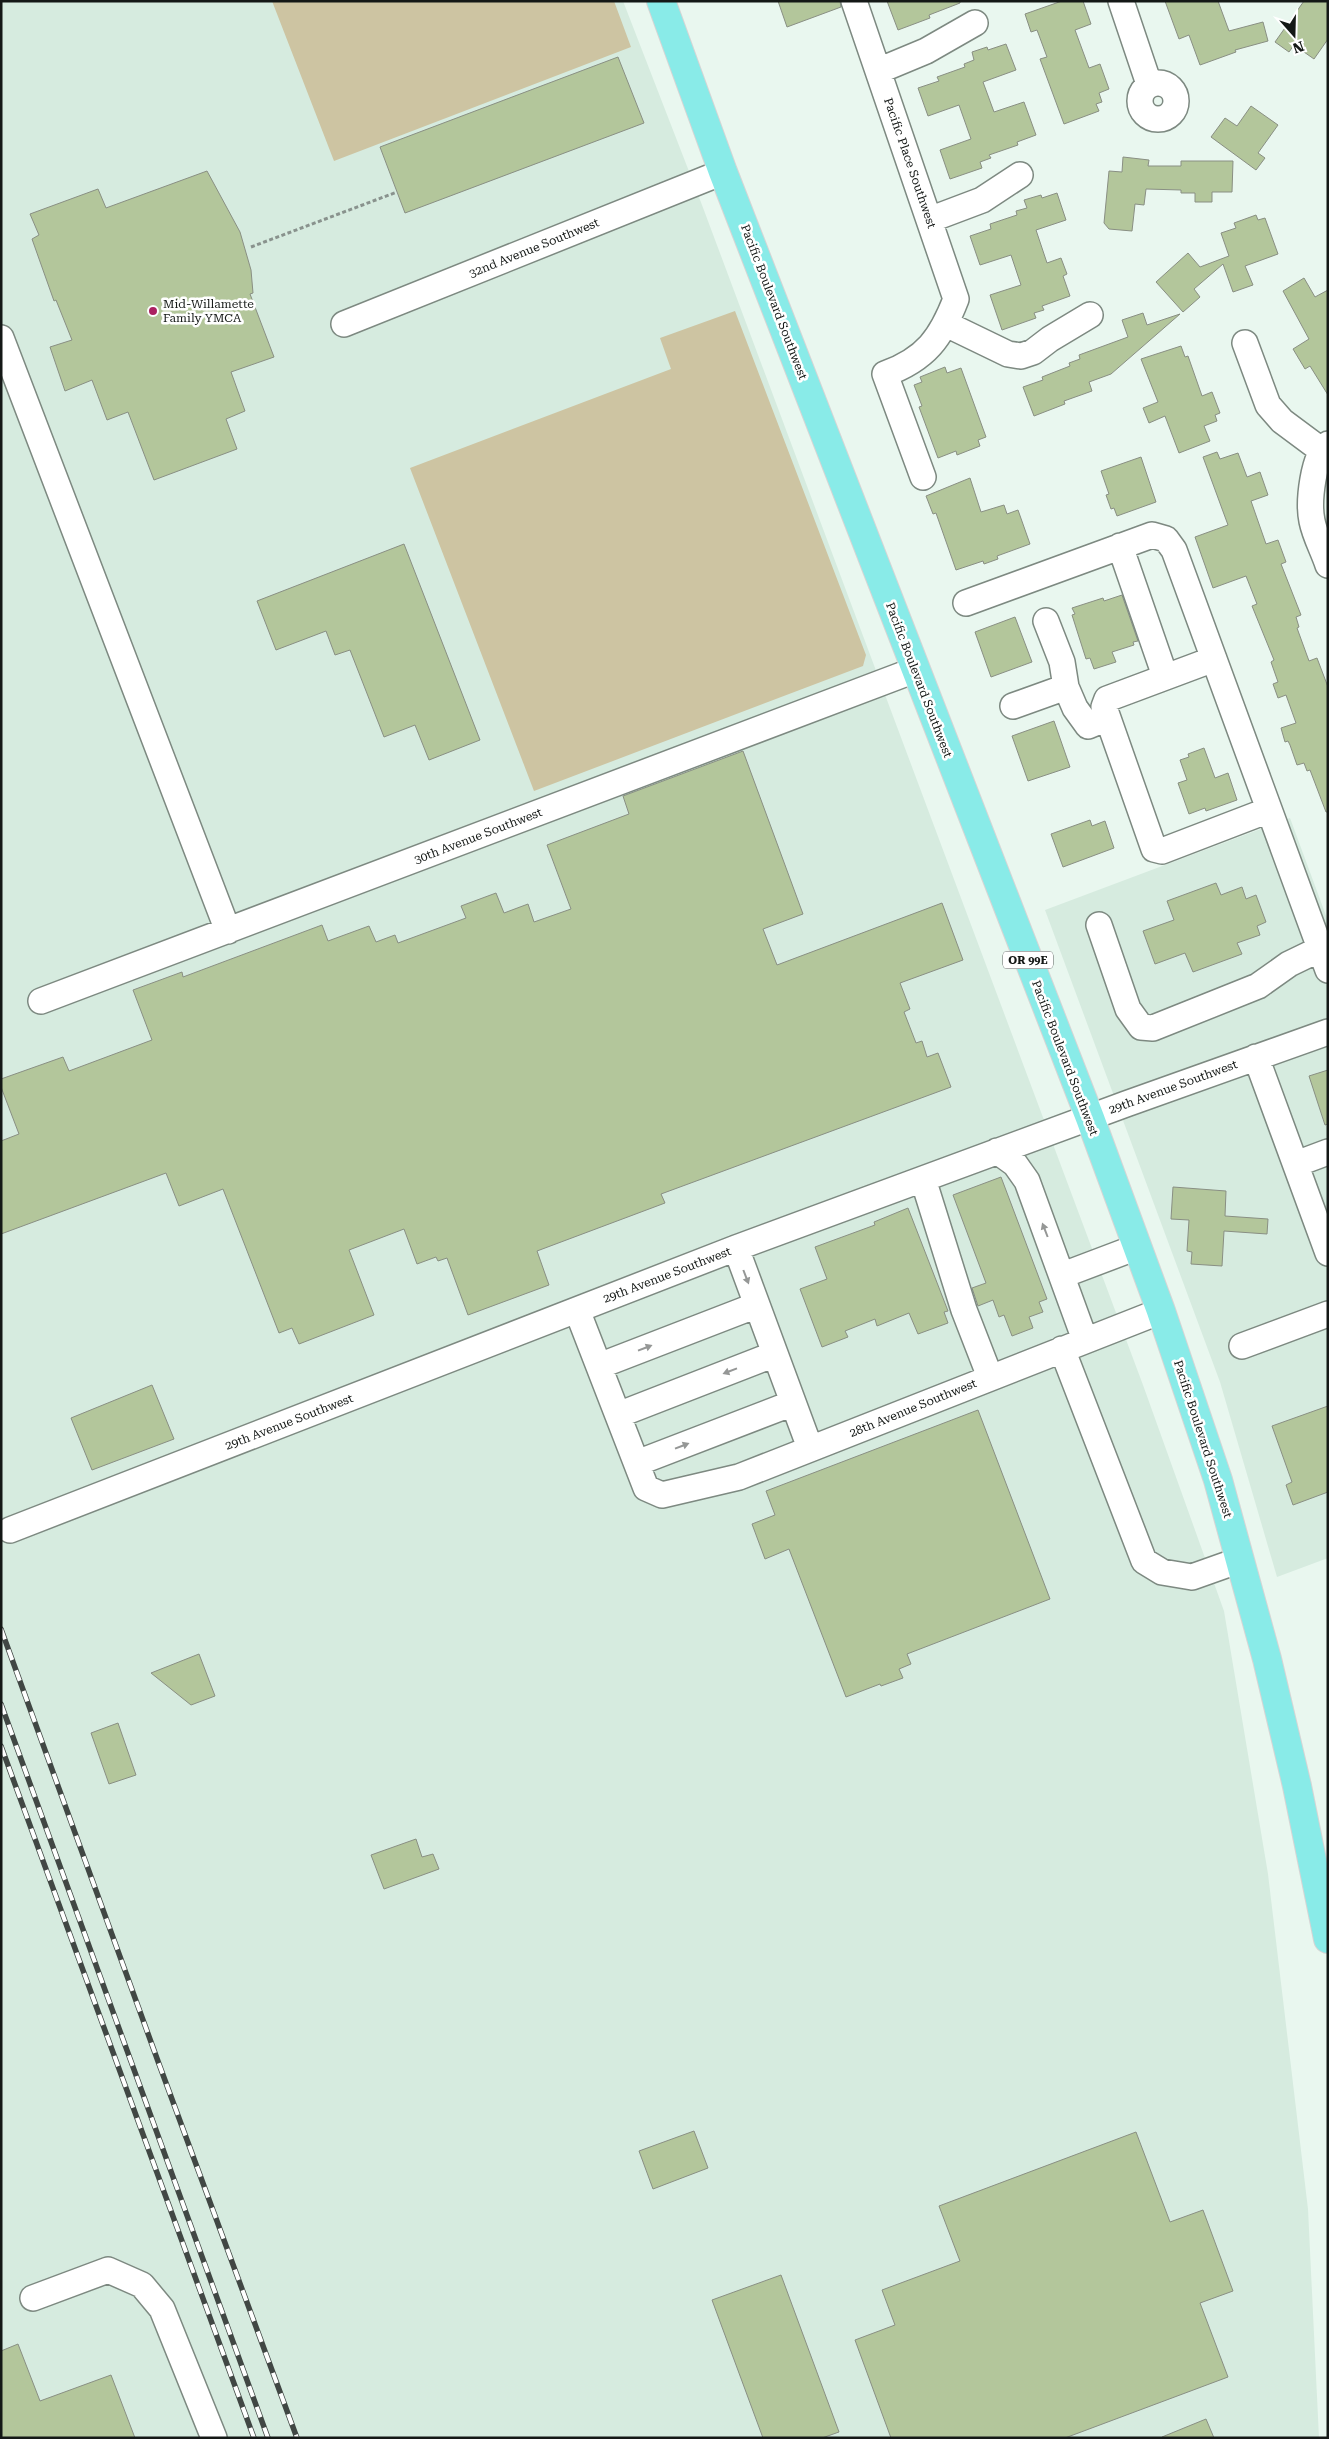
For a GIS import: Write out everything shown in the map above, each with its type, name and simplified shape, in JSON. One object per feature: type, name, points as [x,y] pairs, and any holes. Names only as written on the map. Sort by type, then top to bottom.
[{"type":"main road","name":"Pacific Boulevard Southwest","points":[[662,1],[723,172],[1090,1118],[1161,1310],[1218,1480],[1240,1560],[1288,1742],[1328,1940]]},
{"type":"street","name":"Pacific Place Southwest","points":[[854,1],[956,299],[946,324],[922,356],[907,366],[885,374],[923,477]]},
{"type":"street","points":[[1121,1],[1150,84]]},
{"type":"street","points":[[878,71],[926,51],[975,23]]},
{"type":"street","name":"32nd Avenue Southwest","points":[[344,324],[723,172]]},
{"type":"street","points":[[929,220],[982,200],[1020,175]]},
{"type":"street","points":[[946,324],[1008,354],[1021,356],[1033,352],[1050,339],[1090,315]]},
{"type":"street","points":[[1,338],[228,931]]},
{"type":"street","points":[[1245,343],[1268,405],[1282,421],[1324,447],[1312,483],[1312,520],[1328,565]]},
{"type":"street","points":[[966,603],[1152,535],[1166,539],[1174,550],[1324,959],[1289,964],[1258,986],[1153,1028],[1141,1027],[1128,1010],[1099,925]]},
{"type":"street","points":[[1120,546],[1165,676]]},
{"type":"street","points":[[1046,621],[1062,662],[1066,687],[1075,708],[1088,726],[1108,718]]},
{"type":"street","points":[[1214,659],[1107,699],[1104,707],[1154,849],[1162,851],[1269,810]]},
{"type":"street","name":"30th Avenue Southwest","points":[[42,1001],[915,670]]},
{"type":"street","points":[[1014,706],[1066,687]]},
{"type":"street","name":"29th Avenue Southwest","points":[[10,1530],[736,1248],[997,1151],[1328,1032]]},
{"type":"street","points":[[1256,1057],[1328,1253]]},
{"type":"street","points":[[997,1151],[1015,1164],[1027,1181],[1063,1275],[1085,1340]]},
{"type":"street","points":[[1296,1164],[1328,1152]]},
{"type":"street","points":[[922,1179],[964,1310],[990,1377]]},
{"type":"street","points":[[1063,1275],[1137,1247]]},
{"type":"street","points":[[736,1248],[810,1448]]},
{"type":"street","points":[[599,1366],[757,1305]]},
{"type":"street","points":[[577,1310],[637,1463],[793,1404]]},
{"type":"street","name":"28th Avenue Southwest","points":[[637,1463],[646,1488],[662,1495],[739,1477],[1161,1310]]},
{"type":"street","points":[[1242,1346],[1328,1314]]},
{"type":"street","points":[[1062,1349],[1144,1561],[1162,1572],[1192,1578],[1240,1560]]},
{"type":"street","points":[[618,1414],[775,1354]]},
{"type":"street","points":[[33,2298],[108,2270],[142,2285],[162,2310],[214,2438]]},
{"type":"path","points":[[251,247],[397,192]]},
{"type":"shaded area","points":[[1,1],[623,1],[702,205],[1143,1385],[1224,1611],[1268,1874],[1308,2209],[1319,2438],[1,2438]]},
{"type":"shaded area","points":[[272,1],[614,1],[631,47],[334,161]]},
{"type":"shaded area","points":[[735,311],[866,655],[863,666],[534,791],[410,468],[671,369],[660,338]]},
{"type":"shaded area","points":[[1290,818],[1328,921],[1328,1558],[1277,1577],[1220,1382],[1045,910]]},
{"type":"building","points":[[778,1],[840,1],[841,7],[787,27]]},
{"type":"building","points":[[887,1],[960,1],[960,3],[929,15],[930,18],[898,30]]},
{"type":"building","points":[[1062,1],[1083,1],[1091,24],[1075,30],[1089,68],[1100,64],[1109,89],[1099,93],[1102,102],[1096,104],[1099,111],[1064,124],[1040,59],[1047,57],[1037,30],[1031,32],[1025,14]]},
{"type":"building","points":[[1165,1],[1218,1],[1229,31],[1263,22],[1268,41],[1235,50],[1236,52],[1200,65],[1189,35],[1179,39]]},
{"type":"building","points":[[1304,1],[1328,1],[1328,39],[1314,59],[1294,45],[1289,52],[1275,42]]},
{"type":"building","points":[[1006,44],[1016,70],[983,82],[994,112],[1024,102],[1036,135],[1017,142],[1018,145],[989,155],[991,158],[980,162],[982,168],[950,179],[940,150],[971,139],[959,105],[928,116],[918,88],[939,81],[937,77],[965,67],[964,64],[974,60],[972,52],[987,47],[988,50]]},
{"type":"building","points":[[618,57],[644,123],[405,213],[380,147]]},
{"type":"building","points":[[1251,106],[1278,125],[1258,153],[1265,158],[1256,170],[1211,137],[1225,118],[1237,126]]},
{"type":"building","points":[[1123,157],[1149,160],[1148,166],[1181,166],[1181,161],[1233,161],[1232,192],[1212,192],[1212,202],[1195,202],[1195,193],[1181,193],[1181,190],[1146,189],[1144,205],[1135,204],[1132,231],[1109,229],[1104,223],[1109,171],[1122,172]]},
{"type":"building","points":[[207,171],[240,232],[251,270],[253,293],[250,294],[274,357],[231,372],[245,411],[226,419],[237,449],[154,480],[128,412],[107,420],[92,380],[65,391],[50,347],[72,340],[56,300],[54,301],[32,239],[39,235],[30,214],[98,189],[106,208]]},
{"type":"building","points":[[1057,193],[1066,220],[1036,230],[1047,263],[1061,258],[1067,274],[1063,276],[1070,296],[1042,306],[1044,310],[1034,313],[1036,318],[1002,330],[990,295],[1021,285],[1011,255],[980,265],[970,236],[991,229],[990,224],[1017,215],[1016,211],[1027,208],[1024,200],[1041,195],[1042,198]]},
{"type":"building","points":[[1256,215],[1258,220],[1265,218],[1278,254],[1245,266],[1253,285],[1233,292],[1223,264],[1194,289],[1200,297],[1183,312],[1156,282],[1188,253],[1200,267],[1229,256],[1221,233],[1236,228],[1234,223]]},
{"type":"building","points":[[1304,278],[1315,297],[1328,290],[1328,395],[1310,366],[1305,369],[1293,349],[1309,339],[1283,291]]},
{"type":"building","points":[[1143,313],[1147,325],[1180,314],[1111,374],[1089,382],[1092,391],[1064,401],[1065,404],[1034,416],[1023,387],[1043,380],[1042,377],[1070,366],[1069,363],[1080,359],[1079,355],[1128,337],[1122,320]]},
{"type":"building","points":[[1181,346],[1185,357],[1188,356],[1202,396],[1212,392],[1220,413],[1215,415],[1217,421],[1204,426],[1210,441],[1179,453],[1165,416],[1149,423],[1143,408],[1158,402],[1141,359]]},
{"type":"building","points":[[945,367],[947,373],[961,368],[986,437],[978,440],[980,446],[957,455],[956,451],[938,458],[919,407],[922,406],[914,385],[922,382],[920,377]]},
{"type":"building","points":[[1217,452],[1220,459],[1238,453],[1247,477],[1260,472],[1268,495],[1251,501],[1266,544],[1278,540],[1286,562],[1281,564],[1301,615],[1296,617],[1299,627],[1297,628],[1309,661],[1317,658],[1328,687],[1328,812],[1326,812],[1310,770],[1307,771],[1304,763],[1297,765],[1288,741],[1285,742],[1281,728],[1296,723],[1286,695],[1278,698],[1273,684],[1278,682],[1271,662],[1274,660],[1252,606],[1257,604],[1246,576],[1213,588],[1195,537],[1228,525],[1203,457]]},
{"type":"building","points":[[1141,457],[1156,502],[1117,516],[1114,508],[1111,509],[1106,495],[1109,494],[1101,471]]},
{"type":"building","points":[[970,478],[981,512],[1004,505],[1007,514],[1018,510],[1030,544],[997,556],[998,559],[984,564],[983,561],[956,570],[936,513],[933,514],[926,496]]},
{"type":"building","points":[[404,544],[480,740],[429,760],[415,725],[384,737],[350,650],[335,655],[326,631],[276,650],[257,601]]},
{"type":"building","points":[[1122,595],[1138,641],[1133,642],[1134,645],[1112,652],[1116,662],[1094,669],[1090,658],[1086,659],[1072,615],[1075,614],[1072,608],[1103,598],[1104,601]]},
{"type":"building","points":[[1015,617],[1032,662],[991,677],[975,632]]},
{"type":"building","points":[[1054,721],[1070,767],[1028,781],[1012,736]]},
{"type":"building","points":[[1204,748],[1215,778],[1228,773],[1237,800],[1206,811],[1205,808],[1189,814],[1178,783],[1187,780],[1180,760],[1189,757],[1188,754]]},
{"type":"building","points":[[743,751],[803,914],[763,929],[777,965],[942,903],[963,960],[900,983],[910,1009],[904,1012],[916,1043],[922,1041],[927,1057],[938,1053],[951,1087],[661,1194],[665,1203],[537,1251],[549,1285],[468,1315],[447,1258],[438,1261],[436,1257],[417,1264],[404,1229],[349,1250],[374,1315],[299,1344],[292,1328],[279,1333],[223,1189],[179,1206],[166,1173],[1,1234],[1,1141],[19,1134],[1,1087],[1,1079],[63,1057],[69,1071],[152,1040],[133,990],[182,972],[183,977],[322,925],[328,941],[369,926],[376,942],[395,935],[398,943],[466,918],[461,906],[496,893],[504,913],[528,904],[534,922],[571,909],[547,845],[629,814],[623,796]]},
{"type":"building","points":[[1090,820],[1092,826],[1105,821],[1114,848],[1063,867],[1051,834]]},
{"type":"building","points":[[1216,883],[1221,895],[1242,887],[1246,899],[1256,895],[1266,922],[1257,926],[1260,935],[1237,943],[1242,954],[1193,972],[1185,953],[1155,964],[1143,931],[1174,920],[1167,901]]},
{"type":"building","points":[[1328,1070],[1328,1124],[1325,1125],[1309,1076]]},
{"type":"building","points":[[1001,1177],[1047,1299],[1039,1302],[1043,1312],[1029,1317],[1033,1328],[1012,1336],[1004,1315],[999,1317],[993,1300],[978,1306],[972,1288],[986,1283],[953,1195]]},
{"type":"building","points":[[1173,1187],[1226,1191],[1225,1216],[1268,1219],[1267,1234],[1224,1231],[1222,1266],[1191,1264],[1192,1252],[1187,1251],[1189,1220],[1171,1219]]},
{"type":"building","points":[[908,1208],[948,1311],[944,1312],[948,1323],[918,1334],[909,1313],[877,1326],[875,1319],[845,1331],[848,1337],[822,1347],[800,1289],[827,1279],[815,1247],[875,1225],[874,1222]]},
{"type":"building","points":[[152,1385],[174,1439],[92,1470],[71,1418]]},
{"type":"building","points":[[1328,1406],[1328,1492],[1293,1505],[1286,1485],[1292,1482],[1272,1426]]},
{"type":"building","points":[[978,1410],[1050,1599],[907,1654],[911,1664],[899,1669],[903,1678],[881,1686],[880,1684],[846,1697],[789,1549],[765,1559],[752,1524],[775,1515],[766,1491]]},
{"type":"building","points":[[199,1654],[215,1696],[191,1705],[151,1673]]},
{"type":"building","points":[[118,1723],[136,1775],[109,1784],[91,1733]]},
{"type":"building","points":[[416,1839],[422,1857],[433,1854],[439,1869],[384,1889],[371,1855]]},
{"type":"building","points":[[694,2131],[708,2168],[653,2189],[639,2151]]},
{"type":"building","points":[[1136,2132],[1170,2222],[1203,2210],[1233,2291],[1200,2303],[1228,2377],[1065,2438],[891,2438],[855,2340],[895,2325],[882,2290],[960,2261],[939,2206]]},
{"type":"building","points":[[781,2275],[839,2432],[822,2438],[763,2438],[712,2300]]},
{"type":"building","points":[[18,2344],[40,2401],[111,2375],[135,2438],[1,2438],[1,2351]]},
{"type":"building","points":[[1206,2419],[1214,2438],[1162,2438],[1162,2437]]},
{"type":"railway","points":[[1,1629],[297,2438]]},
{"type":"railway","points":[[1,1704],[268,2438]]},
{"type":"railway","points":[[1,1746],[254,2438]]},
{"type":"place","name":"Mid-Willamette Family YMCA","points":[[153,311]]}]
